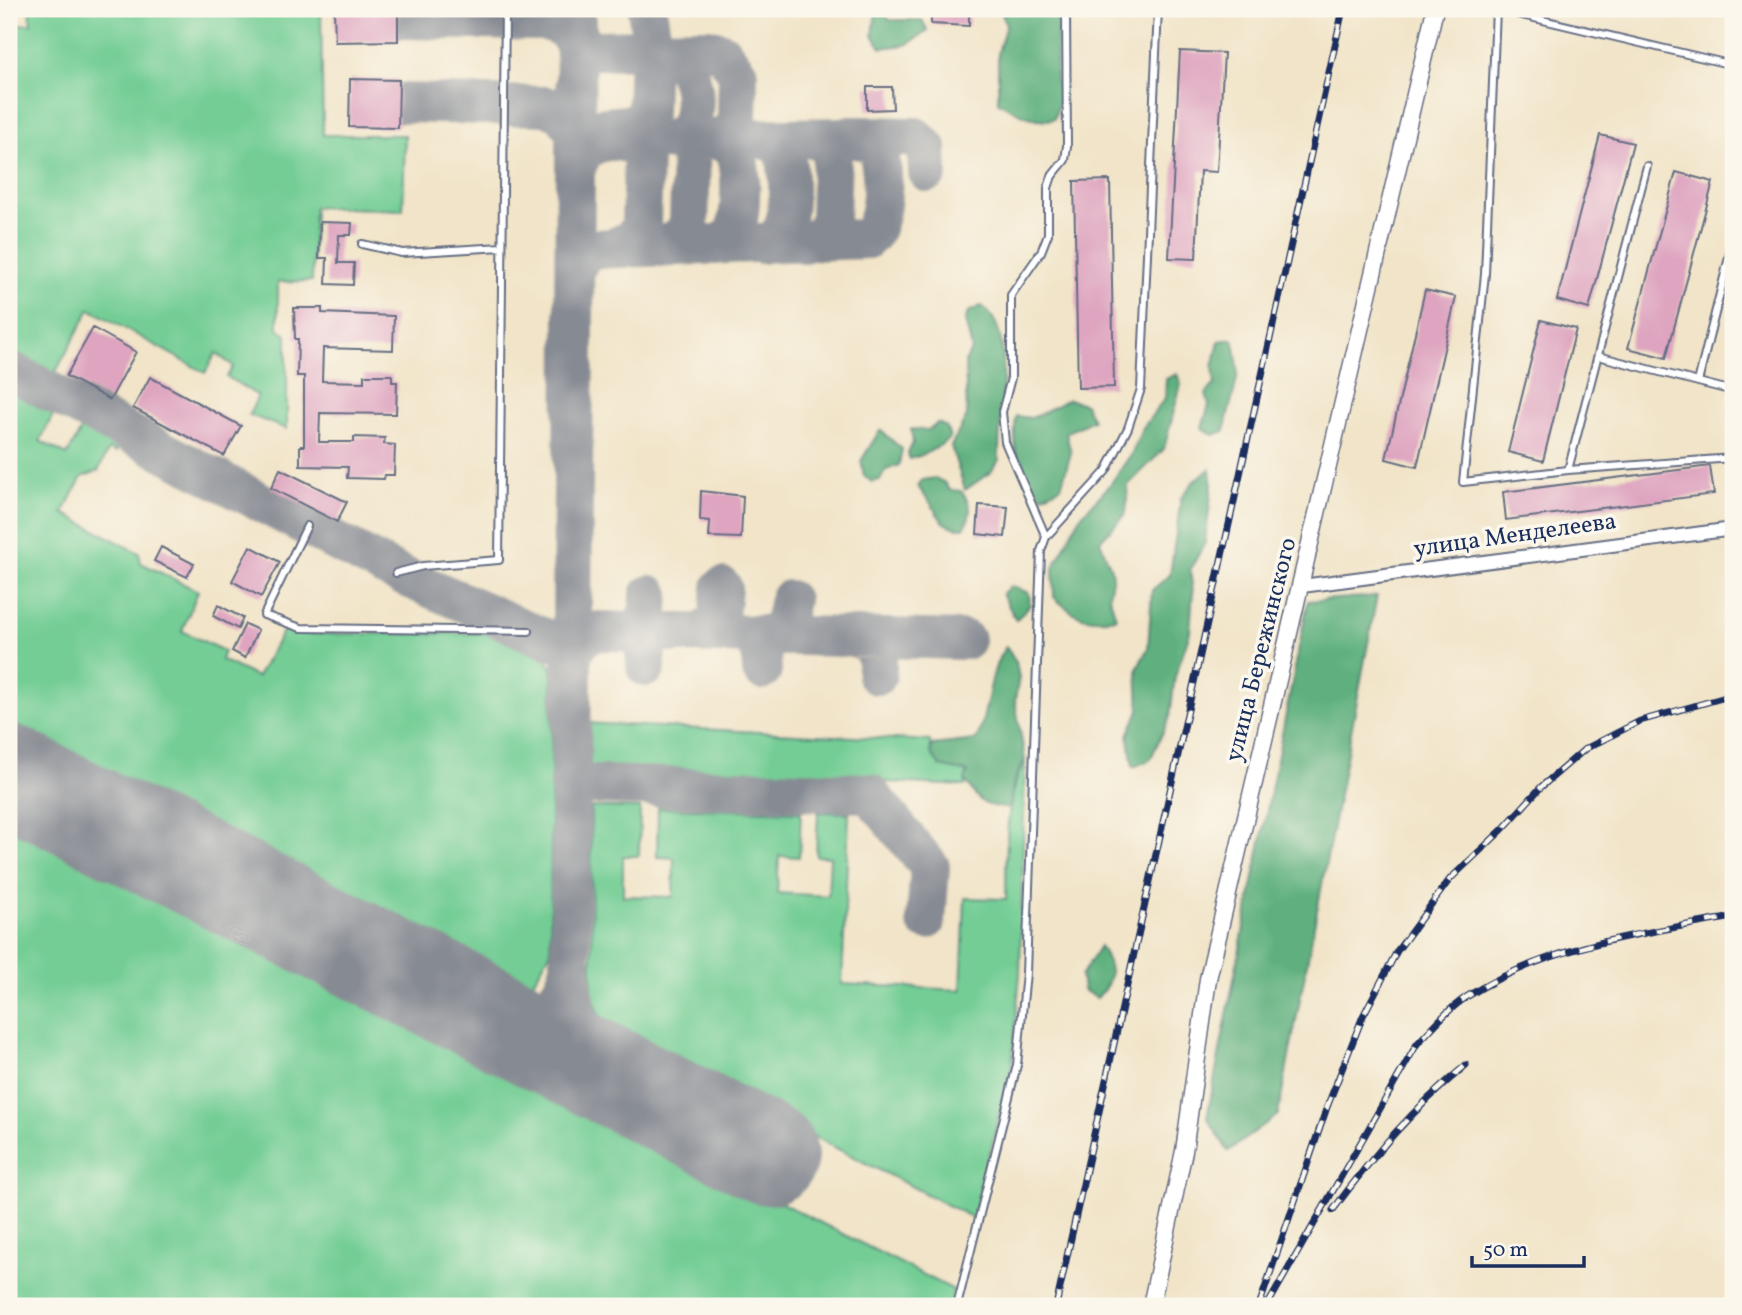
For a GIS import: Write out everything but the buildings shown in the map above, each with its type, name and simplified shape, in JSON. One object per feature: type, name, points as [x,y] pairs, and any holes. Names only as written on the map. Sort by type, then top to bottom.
[{"type":"main road","name":"улица Бережинского","points":[[1151,1306],[1184,1151],[1208,979],[1435,9]]},
{"type":"street","name":"улица Менделеева","points":[[1302,586],[1733,529]]},
{"type":"lane","points":[[397,573],[423,566],[499,560],[505,9]]},
{"type":"lane","points":[[1046,537],[1005,442],[1002,412],[1011,378],[1011,295],[1041,252],[1048,234],[1048,188],[1052,176],[1065,160],[1066,9]]},
{"type":"lane","points":[[957,1306],[1017,1065],[1026,973],[1041,551],[1046,537],[1106,471],[1128,428],[1140,389],[1158,9]]},
{"type":"lane","points":[[1733,65],[1496,9],[1485,274],[1463,482],[1568,470],[1733,458]]},
{"type":"lane","points":[[1568,470],[1647,166]]},
{"type":"lane","points":[[1698,382],[1733,240]]},
{"type":"lane","points":[[362,244],[402,253],[502,247]]},
{"type":"lane","points":[[1598,356],[1733,391]]},
{"type":"lane","points":[[307,526],[264,615],[301,628],[530,631]]},
{"type":"green space","points":[[30,9],[321,9],[323,135],[405,135],[403,210],[314,207],[312,281],[278,282],[278,329],[287,335],[287,429],[249,415],[258,396],[227,377],[233,366],[216,353],[205,373],[90,309],[54,375],[9,352],[9,25],[31,24]]},
{"type":"green space","points":[[1000,9],[1058,9],[1056,80],[1061,97],[1054,119],[1032,118],[998,102],[998,53],[1006,24]]},
{"type":"green space","points":[[884,10],[889,20],[922,20],[928,31],[906,45],[881,48],[873,35],[876,11]]},
{"type":"green space","points":[[981,306],[993,317],[1000,334],[1003,354],[999,460],[991,472],[965,490],[951,446],[967,416],[965,362],[972,349],[965,321],[968,312]]},
{"type":"green space","points":[[1233,339],[1238,366],[1235,387],[1225,431],[1213,435],[1202,428],[1209,405],[1206,394],[1215,384],[1213,367],[1219,341]]},
{"type":"green space","points":[[1177,374],[1181,384],[1164,449],[1128,485],[1126,513],[1100,541],[1113,574],[1109,595],[1116,618],[1082,617],[1054,597],[1053,569],[1079,518],[1109,486],[1132,453],[1142,429],[1165,398],[1166,379]]},
{"type":"green space","points":[[9,384],[56,409],[40,441],[67,455],[85,423],[121,442],[116,452],[109,449],[98,471],[82,477],[63,513],[139,553],[141,563],[198,591],[182,631],[224,651],[221,660],[257,677],[285,628],[301,634],[505,633],[537,648],[552,668],[550,953],[533,982],[512,984],[9,730]]},
{"type":"green space","points":[[1069,399],[1085,404],[1093,420],[1066,433],[1071,453],[1061,487],[1043,496],[1027,480],[1018,461],[1016,416],[1032,418]]},
{"type":"green space","points":[[938,423],[946,427],[950,438],[931,451],[909,459],[908,452],[913,443],[911,429],[928,430]]},
{"type":"green space","points":[[880,430],[902,449],[899,465],[886,470],[880,480],[872,482],[864,476],[861,461]]},
{"type":"green space","points":[[1210,469],[1212,486],[1205,543],[1190,570],[1193,592],[1190,632],[1175,677],[1170,717],[1150,760],[1133,767],[1128,735],[1139,711],[1137,669],[1148,648],[1152,590],[1170,575],[1181,498],[1194,481]]},
{"type":"green space","points":[[935,478],[945,483],[949,490],[961,491],[967,501],[970,513],[964,528],[952,527],[944,522],[918,486],[922,480]]},
{"type":"green space","points":[[1011,586],[1029,593],[1030,605],[1016,620],[1002,594]]},
{"type":"green space","points":[[1377,596],[1278,1115],[1228,1151],[1207,1117],[1308,601]]},
{"type":"green space","points":[[1006,647],[1016,662],[1019,678],[1015,700],[1025,760],[1014,781],[1010,808],[987,805],[974,794],[965,780],[968,772],[940,766],[931,753],[932,745],[976,740],[992,678],[1000,655]]},
{"type":"green space","points":[[586,723],[930,741],[931,753],[968,772],[965,786],[587,767]]},
{"type":"green space","points":[[1025,760],[1020,973],[1012,1065],[973,1218],[615,1035],[601,1018],[592,994],[591,807],[640,808],[639,856],[623,856],[623,896],[673,897],[674,858],[657,857],[658,808],[801,812],[799,857],[779,856],[777,893],[828,896],[830,857],[816,856],[818,812],[849,813],[842,984],[961,990],[965,898],[1006,899],[1010,810],[1018,776]]},
{"type":"green space","points":[[9,814],[954,1290],[950,1306],[9,1306]]},
{"type":"green space","points":[[1100,946],[1108,961],[1110,973],[1107,985],[1097,998],[1083,990],[1081,976]]},
{"type":"taxiway","points":[[576,9],[570,959],[579,1017],[601,1072]]},
{"type":"taxiway","points":[[599,128],[636,124],[647,111],[650,28],[647,9]]},
{"type":"taxiway","points":[[398,19],[547,21],[565,29],[576,46]]},
{"type":"taxiway","points":[[576,29],[583,44],[594,50],[708,48],[722,52],[738,73],[737,119],[731,132],[715,139]]},
{"type":"taxiway","points":[[662,49],[673,54],[687,71],[694,104],[689,127],[678,138],[667,140]]},
{"type":"taxiway","points":[[399,103],[546,106],[563,114],[576,133]]},
{"type":"taxiway","points":[[847,136],[915,137],[927,148],[928,172]]},
{"type":"taxiway","points":[[575,271],[583,253],[592,249],[867,239],[878,220],[882,191],[880,162],[872,142],[844,137],[611,141],[588,149],[576,169]]},
{"type":"taxiway","points":[[804,243],[822,235],[830,221],[832,151],[825,142],[813,138]]},
{"type":"taxiway","points":[[715,139],[733,146],[738,162],[740,188],[737,225],[728,238],[716,245]]},
{"type":"taxiway","points":[[762,244],[774,239],[783,228],[788,185],[784,150],[780,144],[763,139]]},
{"type":"taxiway","points":[[660,247],[681,238],[689,224],[691,154],[679,142],[667,140]]},
{"type":"taxiway","points":[[613,248],[633,239],[641,226],[643,156],[631,144],[618,141]]},
{"type":"taxiway","points":[[9,370],[396,573],[551,641],[572,644]]},
{"type":"taxiway","points":[[703,634],[719,618],[722,587]]},
{"type":"taxiway","points":[[646,667],[645,646],[630,632],[646,617],[650,595]]},
{"type":"taxiway","points":[[768,635],[783,627],[789,600]]},
{"type":"taxiway","points":[[572,652],[585,635],[599,631],[965,640]]},
{"type":"taxiway","points":[[746,635],[761,649],[762,670]]},
{"type":"taxiway","points":[[857,637],[872,646],[877,659],[877,675]]},
{"type":"taxiway","points":[[570,784],[869,793],[930,867],[926,920]]},
{"type":"taxiway","points":[[489,1016],[519,1016],[543,1009],[560,992],[571,963]]},
{"type":"runway","points":[[9,774],[768,1155]]},
{"type":"railway","points":[[1056,1306],[1343,9]]},
{"type":"railway","points":[[1259,1306],[1327,1107],[1363,1016],[1397,951],[1450,879],[1502,830],[1541,787],[1585,749],[1640,721],[1733,695]]},
{"type":"railway","points":[[1267,1306],[1417,1044],[1454,1007],[1498,979],[1562,953],[1630,936],[1733,917]]},
{"type":"railway","points":[[1333,1210],[1395,1133],[1466,1065]]}]
